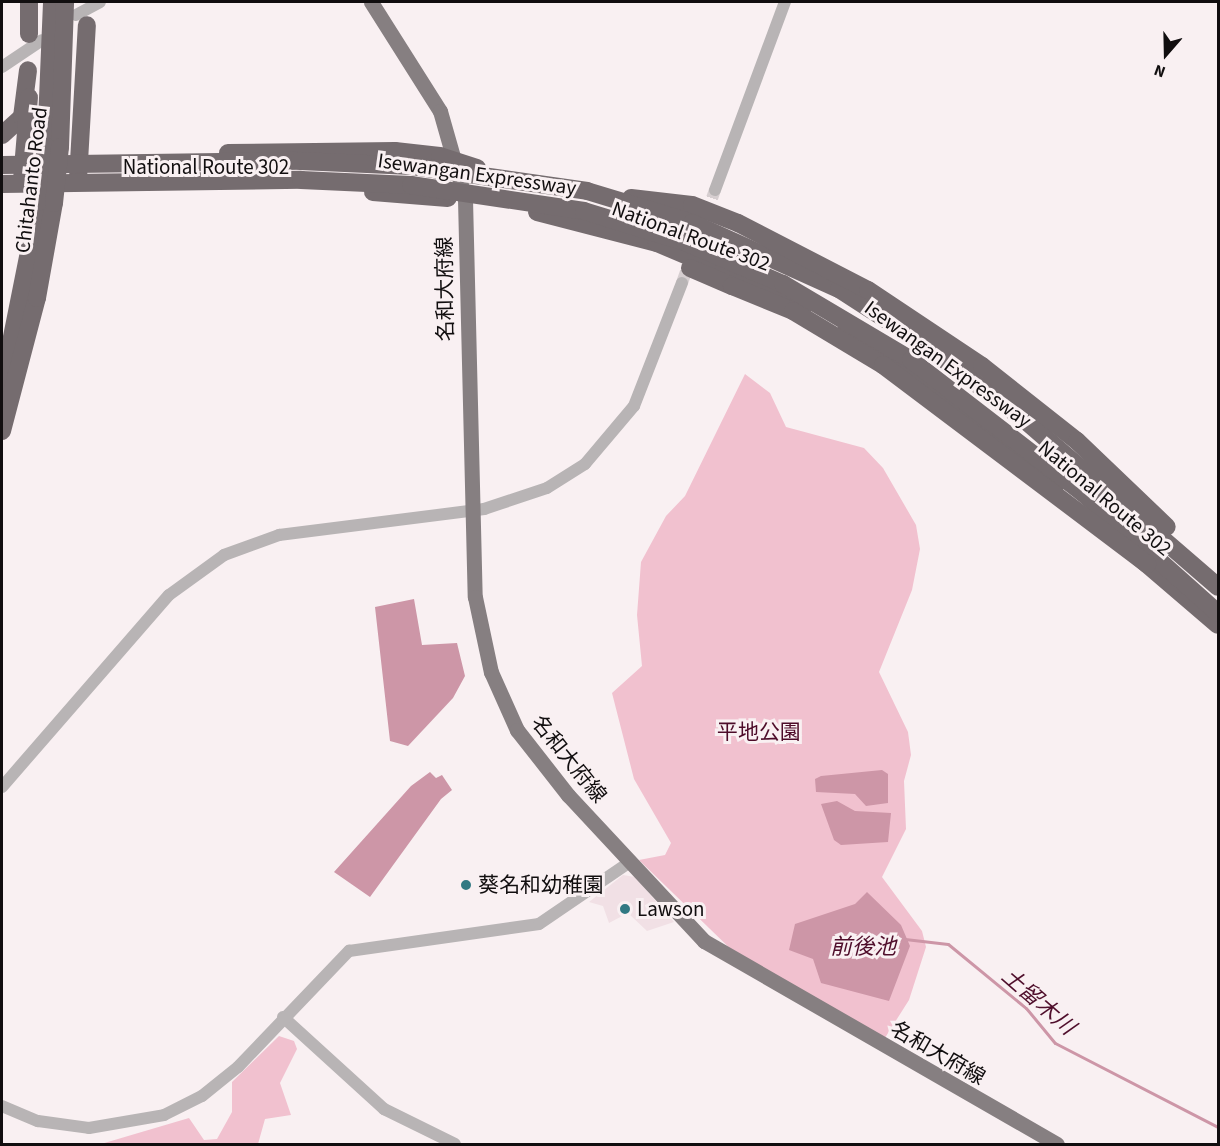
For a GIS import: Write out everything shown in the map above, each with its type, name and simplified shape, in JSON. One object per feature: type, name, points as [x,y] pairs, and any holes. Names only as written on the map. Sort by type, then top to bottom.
[{"type":"highway","points":[[29,2],[36,37]]},
{"type":"highway","name":"Chitahanto Road","points":[[52,2],[53,146]]},
{"type":"highway","points":[[76,14],[81,157],[77,189]]},
{"type":"highway","name":"Chitahanto Road","points":[[2,431],[38,298],[53,146],[76,14]]},
{"type":"highway","points":[[21,191],[29,97],[28,70]]},
{"type":"highway","points":[[2,135],[22,117],[29,97]]},
{"type":"highway","name":"National Route 302","points":[[2,158],[395,151],[440,156],[457,164],[631,198],[753,246],[873,308],[1012,407],[1218,582]]},
{"type":"highway","name":"Isewangan Expressway","points":[[2,165],[300,161],[412,166],[530,179],[643,206],[791,265],[877,312],[1027,422],[1218,587]]},
{"type":"highway","name":"Isewangan Expressway","points":[[2,184],[301,180],[411,185],[584,211],[685,242],[783,284],[911,360],[1082,492],[1217,615]]},
{"type":"highway","name":"National Route 302","points":[[2,191],[336,189],[465,199],[621,231],[740,274],[859,339],[991,432],[1217,615]]},
{"type":"highway","points":[[631,198],[692,206],[738,223],[868,290],[1022,395],[1148,508],[1177,537],[1191,564]]},
{"type":"highway","name":"Chitahanto Road","points":[[2,387],[46,202]]},
{"type":"highway","points":[[621,231],[667,259],[794,311],[883,365],[1039,487],[1217,615]]},
{"type":"main road","name":"名和大府線","points":[[371,2],[440,111],[457,164],[465,199],[473,512],[479,624],[505,706],[538,760],[704,941],[1057,1144]]},
{"type":"street","points":[[76,14],[100,2]]},
{"type":"street","points":[[715,190],[785,2]]},
{"type":"street","points":[[2,68],[36,37]]},
{"type":"street","points":[[2,787],[169,595],[224,555],[279,534],[473,512],[547,488],[607,443],[643,389],[682,283]]},
{"type":"street","points":[[2,1106],[38,1121],[89,1128],[164,1115],[220,1083],[349,951],[539,924],[630,862]]},
{"type":"street","points":[[283,1017],[384,1110],[455,1144]]},
{"type":"shaded area","points":[[623,875],[635,877],[674,922],[647,931],[628,913],[609,923],[603,906],[589,902]]},
{"type":"green space","name":"平地公園","points":[[745,374],[770,393],[786,427],[864,448],[883,468],[916,525],[920,549],[912,590],[879,672],[908,732],[911,755],[904,781],[906,829],[882,877],[922,931],[926,947],[909,1000],[883,1041],[744,962],[639,860],[665,855],[671,843],[634,779],[612,693],[642,666],[637,615],[641,562],[666,516],[685,496]]},
{"type":"green space","points":[[279,1036],[294,1041],[297,1049],[280,1083],[291,1115],[265,1119],[258,1144],[101,1144],[189,1118],[204,1140],[217,1139],[232,1112],[232,1082]]},
{"type":"water","points":[[414,599],[422,645],[457,643],[465,676],[453,698],[408,746],[390,741],[375,607]]},
{"type":"water","points":[[882,770],[888,774],[888,803],[866,806],[855,794],[816,792],[815,779],[821,776]]},
{"type":"water","points":[[430,772],[436,778],[442,775],[452,790],[441,799],[370,897],[334,872],[411,786]]},
{"type":"water","points":[[837,801],[855,811],[891,813],[888,842],[841,845],[834,840],[821,804]]},
{"type":"water","name":"前後池","points":[[867,892],[901,925],[910,946],[889,1001],[821,983],[813,959],[789,950],[795,924],[855,904]]},
{"type":"waterway","name":"土留木川","points":[[905,939],[948,944],[1026,1008],[1055,1043],[1218,1127]]},
{"type":"tunnel","points":[[682,283],[715,190]]},
{"type":"place","name":"葵名和幼稚園","points":[[466,885]]},
{"type":"place","name":"Lawson","points":[[625,909]]}]
